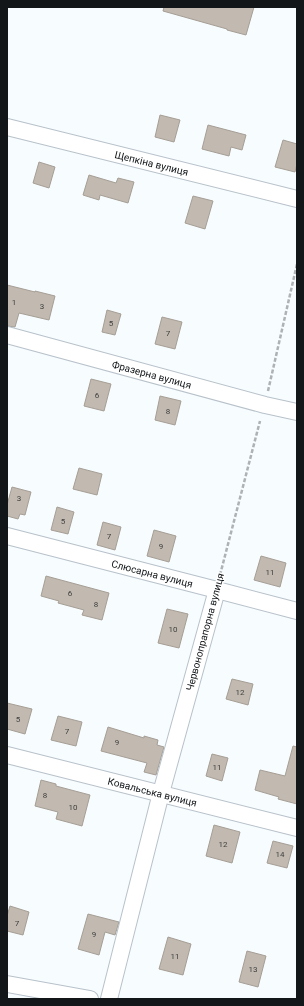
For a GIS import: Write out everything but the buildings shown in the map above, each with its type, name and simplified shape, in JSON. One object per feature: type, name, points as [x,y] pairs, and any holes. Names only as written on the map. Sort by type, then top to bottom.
[{"type":"street","name":"Щепкіна вулиця","points":[[7,127],[297,199]]},
{"type":"street","name":"Фразерна вулиця","points":[[7,335],[265,405],[297,412]]},
{"type":"street","name":"Слюсарна вулиця","points":[[7,536],[297,611]]},
{"type":"street","name":"Червонопрапорна вулиця","points":[[109,999],[161,793],[216,590]]},
{"type":"street","name":"Ковальська вулиця","points":[[7,755],[297,828]]},
{"type":"street","points":[[7,984],[90,999]]},
{"type":"path","name":"Червонопрапорна вулиця","points":[[216,590],[265,405],[297,264]]}]
